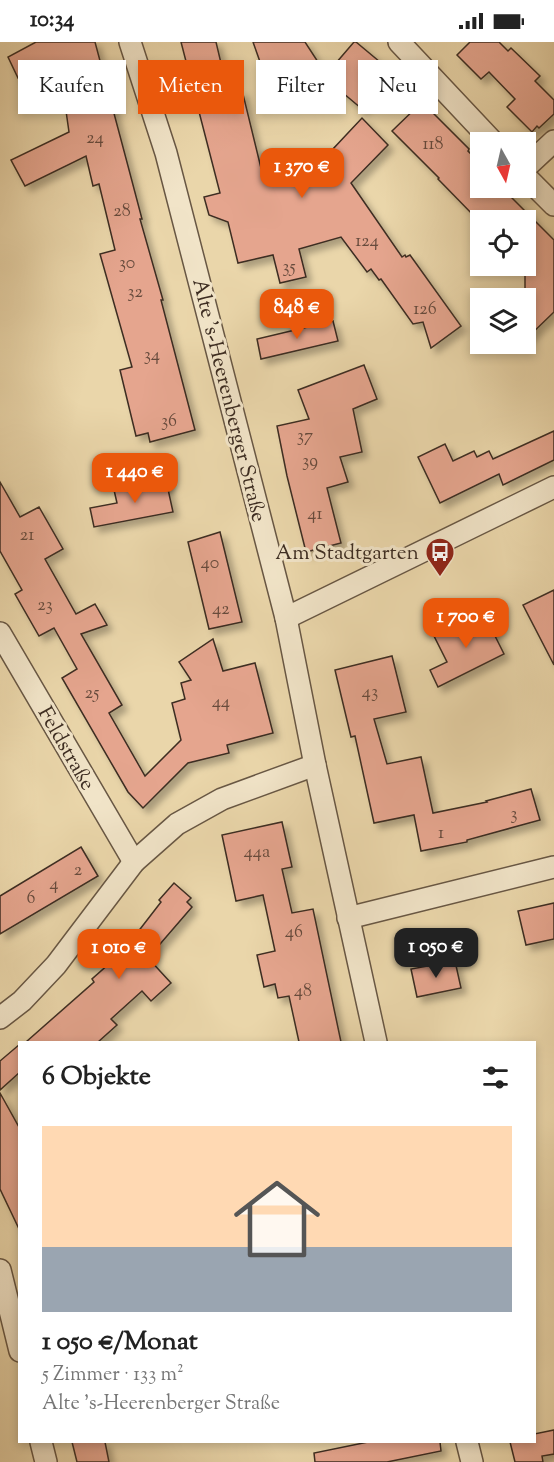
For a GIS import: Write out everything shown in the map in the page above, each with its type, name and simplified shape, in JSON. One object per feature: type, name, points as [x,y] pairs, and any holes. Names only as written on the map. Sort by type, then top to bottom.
[{"type":"street","name":"Alte 's-Heerenberger Straße","points":[[130,42],[166,153],[286,618],[315,765],[376,1041]]},
{"type":"street","points":[[399,42],[484,132]]},
{"type":"street","points":[[536,158],[554,141]]},
{"type":"street","points":[[536,187],[554,205]]},
{"type":"street","points":[[286,618],[554,487]]},
{"type":"street","name":"Feldstraße","points":[[0,633],[134,862]]},
{"type":"street","points":[[0,1018],[22,1001],[56,965],[134,862],[177,824],[222,799],[315,765]]},
{"type":"street","points":[[348,918],[554,867]]},
{"type":"street","points":[[0,1270],[18,1343]]},
{"type":"street","points":[[41,1443],[46,1462]]},
{"type":"street","points":[[467,1443],[472,1462]]},
{"type":"building","points":[[36,42],[95,42],[100,60],[18,60],[18,78],[8,57]]},
{"type":"building","points":[[181,42],[216,42],[220,60],[186,60]]},
{"type":"building","points":[[253,42],[305,42],[317,60],[259,60]]},
{"type":"building","points":[[356,42],[378,60],[358,60],[358,106],[346,96],[346,60],[339,60]]},
{"type":"building","points":[[470,42],[499,42],[508,51],[511,48],[540,76],[535,81],[554,100],[554,114],[532,132],[507,107],[515,99],[489,72],[481,79],[457,55]]},
{"type":"building","points":[[244,98],[261,168],[272,165],[275,177],[324,162],[322,154],[331,151],[362,118],[388,145],[351,183],[402,257],[410,255],[461,326],[431,348],[423,322],[413,324],[381,279],[379,280],[371,269],[367,272],[341,237],[299,249],[306,277],[280,283],[273,255],[238,263],[228,222],[209,215],[204,197],[220,193],[200,114],[244,114]]},
{"type":"building","points":[[66,114],[114,114],[195,430],[150,442],[148,433],[136,436],[120,370],[132,367],[100,254],[115,250],[99,184],[93,186],[86,156],[25,186],[11,160],[69,132]]},
{"type":"building","points":[[410,114],[434,114],[469,149],[470,198],[512,198],[524,210],[470,212],[392,131]]},
{"type":"building","points":[[536,222],[554,240],[554,312],[536,329],[536,288],[525,288],[525,276],[536,276]]},
{"type":"building","points":[[333,321],[338,341],[261,359],[257,339]]},
{"type":"building","points":[[364,365],[377,399],[353,409],[362,452],[340,457],[348,482],[327,488],[341,543],[306,552],[277,426],[309,419],[298,390]]},
{"type":"building","points":[[554,431],[554,460],[503,485],[499,474],[440,503],[418,457],[445,444],[453,461],[474,451],[477,457],[489,451],[493,459]]},
{"type":"building","points":[[166,480],[173,512],[94,527],[90,508],[117,503],[114,490]]},
{"type":"building","points":[[0,482],[20,517],[39,507],[63,549],[45,559],[76,614],[95,604],[107,625],[81,634],[122,705],[109,713],[145,776],[181,740],[172,703],[185,699],[181,683],[191,680],[179,662],[213,639],[223,671],[255,663],[273,733],[227,745],[229,753],[188,763],[143,808],[128,792],[62,678],[77,669],[54,628],[39,636],[15,594],[22,590],[0,551]]},
{"type":"building","points":[[220,532],[242,622],[209,629],[188,542]]},
{"type":"building","points":[[554,590],[554,665],[523,605]]},
{"type":"building","points":[[483,612],[504,654],[438,687],[430,670],[447,662],[434,636]]},
{"type":"building","points":[[392,656],[406,712],[374,719],[387,764],[421,757],[433,813],[487,802],[531,789],[540,820],[467,840],[467,842],[421,851],[414,815],[374,823],[355,736],[351,737],[335,670]]},
{"type":"building","points":[[282,822],[292,867],[282,869],[292,913],[313,909],[341,1041],[299,1041],[289,996],[278,998],[275,984],[264,987],[257,955],[275,951],[263,895],[236,901],[222,835]]},
{"type":"building","points":[[81,847],[98,876],[0,934],[0,896]]},
{"type":"building","points":[[174,883],[191,898],[187,902],[192,907],[148,958],[171,983],[151,1001],[142,991],[111,1019],[117,1025],[99,1041],[27,1041],[94,982],[92,979],[128,947],[161,902],[159,900]]},
{"type":"building","points":[[554,903],[554,939],[526,945],[518,911]]},
{"type":"building","points":[[455,961],[461,988],[417,997],[411,969]]},
{"type":"building","points":[[18,1046],[18,1074],[0,1090],[0,1061]]},
{"type":"building","points":[[0,1093],[18,1125],[18,1227],[0,1189]]},
{"type":"building","points":[[554,1430],[554,1454],[542,1456],[543,1462],[515,1462],[510,1443],[536,1443],[536,1434]]},
{"type":"building","points":[[72,1443],[105,1443],[109,1462],[77,1462]]},
{"type":"building","points":[[363,1443],[440,1443],[441,1451],[387,1462],[315,1462],[314,1453]]},
{"type":"place","name":"Am Stadtgarten","points":[[440,578]]}]
